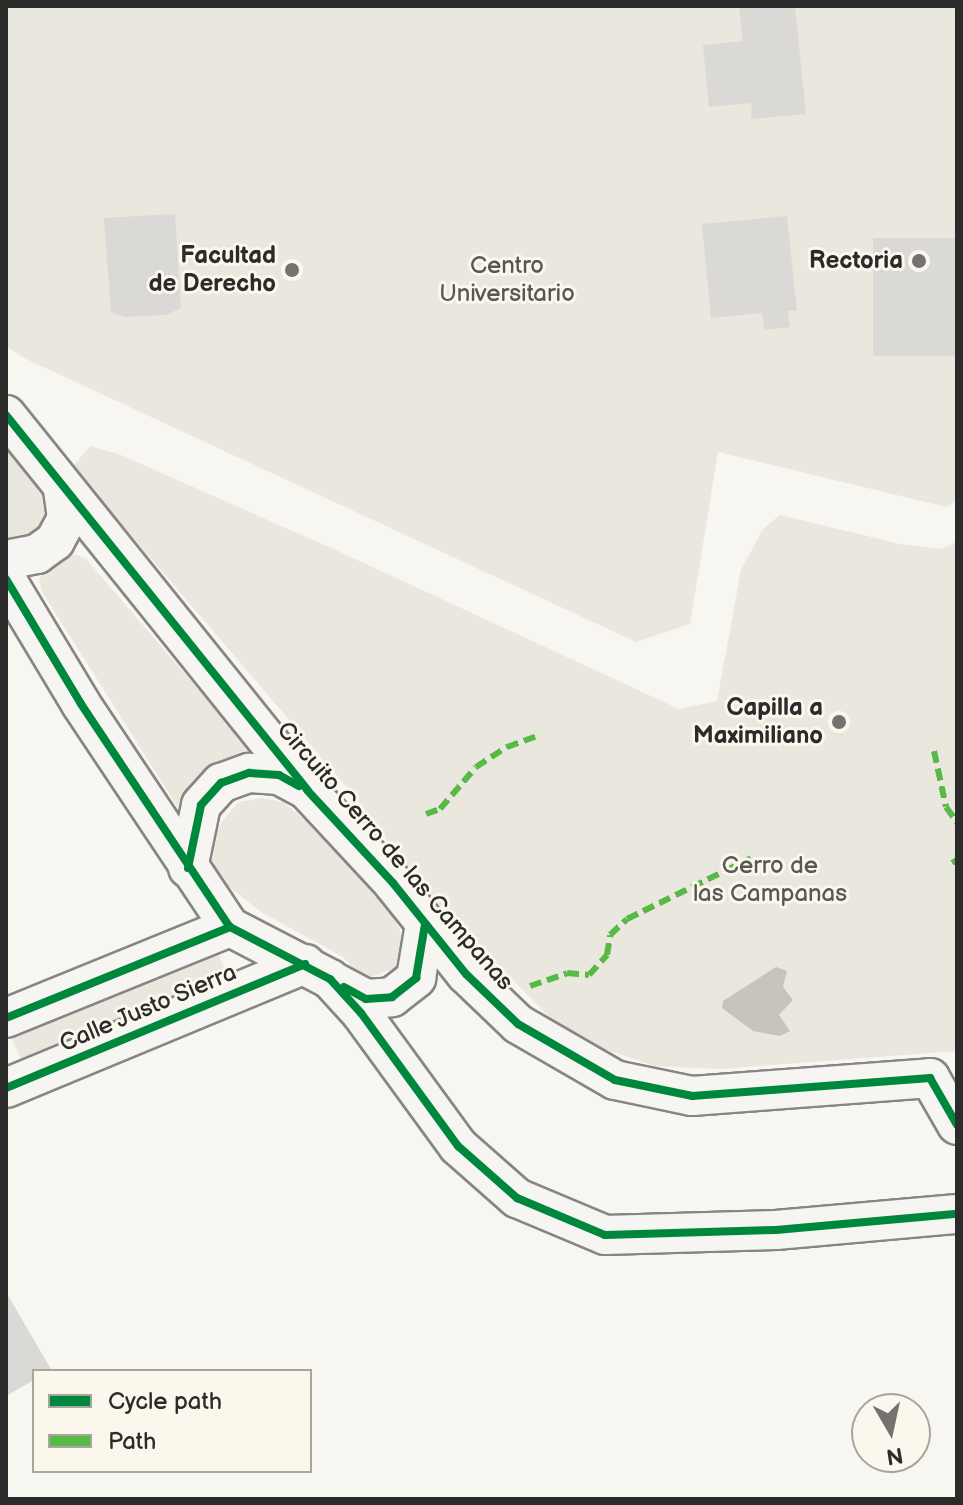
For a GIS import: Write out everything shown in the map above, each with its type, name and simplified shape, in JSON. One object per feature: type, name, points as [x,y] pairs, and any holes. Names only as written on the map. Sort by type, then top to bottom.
[{"type":"street","name":"Circuito Cerro de las Campanas","points":[[6,415],[307,790],[466,974],[518,1024],[615,1080],[692,1096],[930,1078],[957,1125]]},
{"type":"street","points":[[6,560],[37,554],[55,541],[67,518],[63,488]]},
{"type":"street","points":[[6,579],[188,868],[230,927],[366,999],[392,997],[416,978],[425,924]]},
{"type":"street","points":[[188,868],[201,805],[221,783],[249,773],[279,775],[307,790]]},
{"type":"street","name":"Calle Justo Sierra","points":[[6,1018],[230,927]]},
{"type":"street","points":[[318,972],[361,1013],[458,1146],[517,1198],[605,1235],[854,1225],[957,1214]]},
{"type":"street","name":"Calle Justo Sierra","points":[[6,1088],[318,972]]},
{"type":"street","points":[[854,1225],[880,1235],[957,1241]]},
{"type":"green space","name":"Centro Universitario","points":[[6,6],[957,6],[957,501],[946,507],[718,452],[690,624],[636,642],[24,358],[6,346]]},
{"type":"green space","points":[[6,415],[67,518],[6,560]]},
{"type":"green space","name":"Cerro de las Campanas","points":[[90,446],[121,455],[340,552],[679,709],[717,701],[741,570],[763,529],[780,515],[900,544],[941,549],[956,542],[957,1051],[721,1069],[655,1066],[592,1045],[554,1022],[422,887],[355,797],[90,487],[74,465]]},
{"type":"green space","points":[[74,554],[86,559],[254,754],[184,817],[42,592],[39,579],[48,568]]},
{"type":"green space","points":[[261,798],[283,802],[302,817],[389,908],[409,949],[403,965],[363,980],[343,957],[261,912],[213,874],[210,847],[223,820],[239,802]]},
{"type":"green space","points":[[211,938],[228,977],[25,1068],[7,1029]]},
{"type":"shaded area","points":[[776,967],[787,971],[783,987],[793,1000],[779,1015],[790,1031],[780,1036],[753,1031],[722,1008],[723,1001]]},
{"type":"building","points":[[739,6],[795,6],[806,114],[751,119],[752,103],[709,107],[703,45],[743,41]]},
{"type":"building","points":[[175,214],[181,308],[166,315],[124,317],[111,312],[104,218]]},
{"type":"building","points":[[787,216],[797,311],[788,311],[790,327],[764,330],[762,313],[711,318],[702,224]]},
{"type":"building","points":[[873,238],[957,238],[957,356],[873,356]]},
{"type":"building","points":[[6,1292],[51,1369],[32,1369],[32,1381],[6,1396]]},
{"type":"marked path","points":[[426,814],[440,809],[476,767],[507,747],[537,736]]},
{"type":"marked path","points":[[934,751],[946,807],[957,822]]},
{"type":"marked path","points":[[530,986],[567,973],[589,975],[607,955],[610,935],[627,919],[751,858]]},
{"type":"marked path","points":[[952,863],[957,860]]},
{"type":"cycle path","points":[[6,415],[307,790],[393,883],[466,974],[518,1024],[615,1080],[692,1096],[930,1078],[957,1125]]},
{"type":"cycle path","points":[[6,579],[81,704],[230,927],[330,979],[361,1013],[458,1146],[517,1198],[605,1235],[776,1230],[957,1214]]},
{"type":"cycle path","points":[[188,868],[201,805],[221,783],[249,773],[279,775],[299,786]]},
{"type":"cycle path","points":[[344,987],[366,999],[392,997],[416,978],[425,924]]},
{"type":"cycle path","points":[[6,1018],[230,927]]},
{"type":"cycle path","points":[[6,1088],[305,964]]},
{"type":"place","name":"Rectoria","points":[[919,261]]},
{"type":"place","name":"Facultad de Derecho","points":[[292,270]]},
{"type":"place","name":"Capilla a Maximiliano","points":[[839,722]]}]
